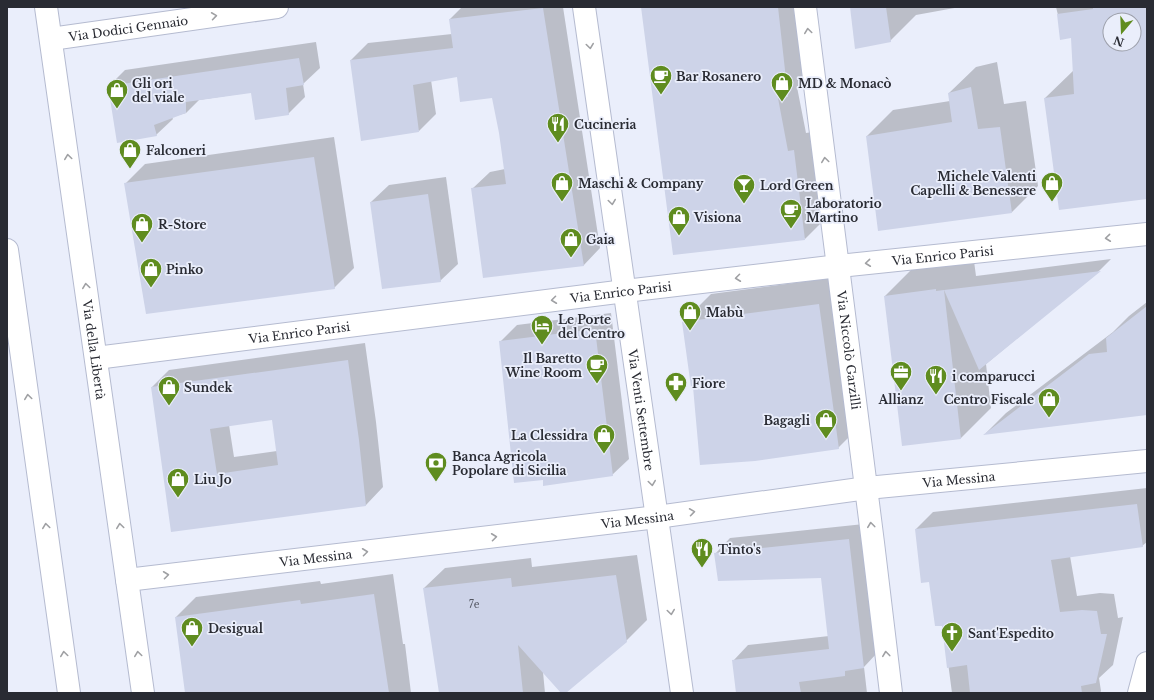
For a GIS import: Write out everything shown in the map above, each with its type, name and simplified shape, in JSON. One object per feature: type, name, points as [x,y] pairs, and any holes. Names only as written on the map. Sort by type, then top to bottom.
[{"type":"street","name":"Via della Libertà","points":[[46,7],[143,693]]},
{"type":"street","name":"Via Dodici Gennaio","points":[[51,39],[276,7]]},
{"type":"street","name":"Via Venti Settembre","points":[[584,7],[682,693]]},
{"type":"street","name":"Via Niccolò Garzilli","points":[[805,7],[867,488],[890,693]]},
{"type":"street","name":"Via Enrico Parisi","points":[[96,358],[625,291],[839,266],[1147,234]]},
{"type":"street","points":[[7,250],[69,693]]},
{"type":"street","name":"Via Messina","points":[[127,580],[657,517],[867,488],[1147,461]]},
{"type":"street","points":[[1139,693],[1147,663]]},
{"type":"building","points":[[641,7],[778,7],[788,97],[778,98],[788,151],[794,150],[805,240],[673,255]]},
{"type":"building","points":[[850,7],[886,7],[891,42],[855,49]]},
{"type":"building","points":[[1093,7],[1147,7],[1147,199],[1059,210],[1044,98],[1074,94],[1071,38],[1060,40],[1057,14],[1093,9]]},
{"type":"building","points":[[543,8],[584,266],[483,278],[471,188],[506,184],[499,133],[492,98],[460,102],[457,77],[413,85],[419,132],[361,141],[350,60],[453,48],[449,19]]},
{"type":"building","points":[[299,58],[304,85],[286,88],[289,115],[255,120],[251,93],[186,102],[186,113],[154,125],[157,136],[117,143],[108,86]]},
{"type":"building","points":[[971,87],[978,129],[1000,127],[1012,213],[878,231],[866,136],[952,122],[948,93]]},
{"type":"building","points":[[314,157],[335,289],[146,314],[124,183]]},
{"type":"building","points":[[428,194],[441,282],[382,289],[370,202]]},
{"type":"building","points":[[1101,271],[979,370],[944,290],[1020,281]]},
{"type":"building","points":[[936,289],[936,291],[944,290],[961,439],[902,446],[884,296]]},
{"type":"building","points":[[819,304],[839,449],[755,461],[700,465],[693,387],[691,387],[682,322]]},
{"type":"building","points":[[1147,306],[1147,415],[983,435],[1089,354],[1107,352],[1106,338]]},
{"type":"building","points":[[595,329],[613,476],[543,486],[543,480],[514,483],[499,341]]},
{"type":"building","points":[[348,360],[366,506],[171,532],[151,387]],"holes":[[[272,420],[278,465],[217,474],[210,429]]]},
{"type":"building","points":[[1137,504],[1143,547],[1051,560],[1060,612],[1082,610],[1097,611],[1101,634],[1107,634],[1096,683],[1081,686],[1082,693],[970,693],[967,665],[947,668],[942,626],[935,626],[929,582],[921,583],[915,529]]},
{"type":"building","points":[[849,539],[864,668],[845,671],[845,676],[799,682],[801,693],[736,693],[732,660],[829,649],[821,578],[718,581],[714,553]]},
{"type":"building","points":[[616,575],[627,642],[566,693],[561,693],[518,645],[523,693],[439,693],[423,588],[511,578],[512,587]]},
{"type":"building","points":[[374,594],[389,693],[185,693],[175,617],[300,600],[301,604]]},
{"type":"place","name":"Bar Rosanero","points":[[661,96]]},
{"type":"place","name":"MD & Monacò","points":[[782,102]]},
{"type":"place","name":"Gli ori del viale","points":[[117,110]]},
{"type":"place","name":"Cucineria","points":[[558,144]]},
{"type":"place","name":"Falconeri","points":[[130,170]]},
{"type":"place","name":"Maschi & Company","points":[[562,202]]},
{"type":"place","name":"Michele Valenti Capelli & Benessere","points":[[1052,202]]},
{"type":"place","name":"Lord Green","points":[[744,204]]},
{"type":"place","name":"Laboratorio Martino","points":[[791,230]]},
{"type":"place","name":"Visiona","points":[[679,236]]},
{"type":"place","name":"R-Store","points":[[142,244]]},
{"type":"place","name":"Gaia","points":[[571,258]]},
{"type":"place","name":"Pinko","points":[[151,288]]},
{"type":"place","name":"Mabù","points":[[690,332]]},
{"type":"place","name":"Le Porte del Centro","points":[[542,346]]},
{"type":"place","name":"Il Baretto Wine Room","points":[[597,384]]},
{"type":"place","name":"Allianz","points":[[901,392]]},
{"type":"place","name":"i comparucci","points":[[936,396]]},
{"type":"place","name":"Fiore","points":[[676,402]]},
{"type":"place","name":"Sundek","points":[[169,406]]},
{"type":"place","name":"Centro Fiscale","points":[[1049,418]]},
{"type":"place","name":"Bagagli","points":[[826,440]]},
{"type":"place","name":"La Clessidra","points":[[604,454]]},
{"type":"place","name":"Banca Agricola Popolare di Sicilia","points":[[436,482]]},
{"type":"place","name":"Liu Jo","points":[[178,498]]},
{"type":"place","name":"Tinto's","points":[[702,568]]},
{"type":"place","name":"Desigual","points":[[192,648]]},
{"type":"place","name":"Sant'Espedito","points":[[952,652]]}]
